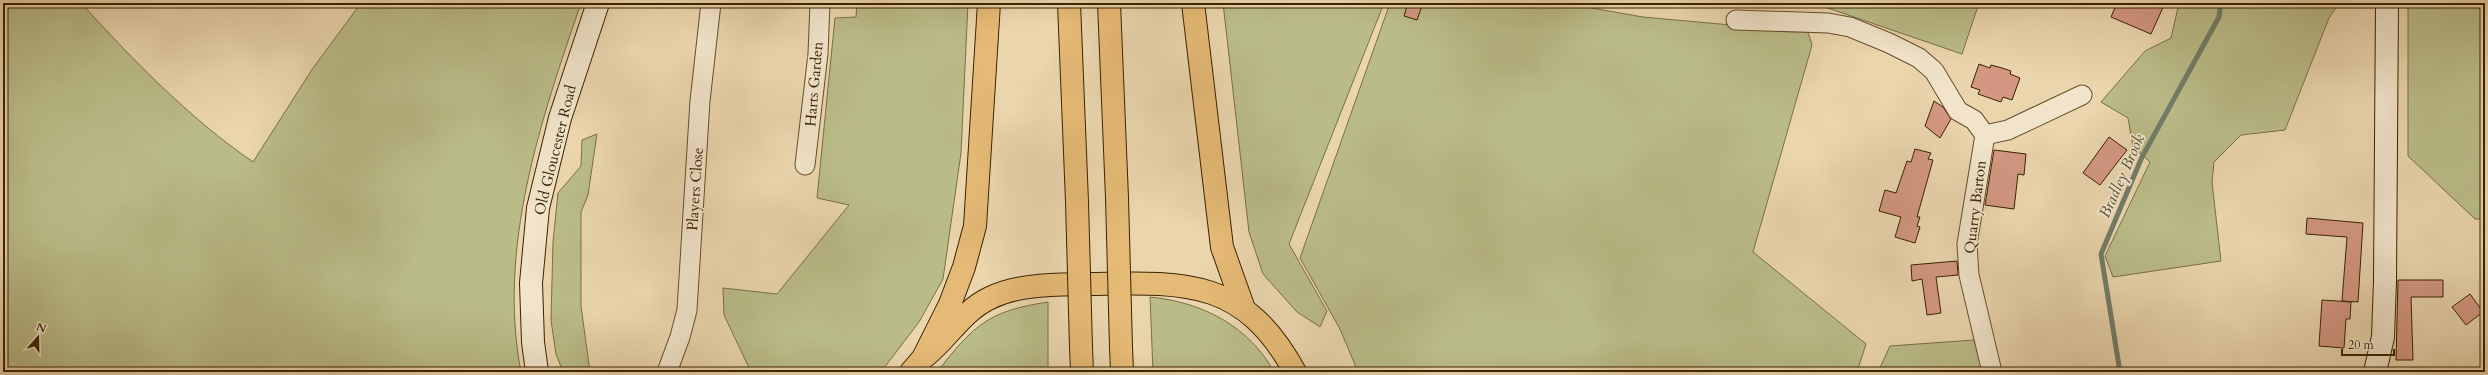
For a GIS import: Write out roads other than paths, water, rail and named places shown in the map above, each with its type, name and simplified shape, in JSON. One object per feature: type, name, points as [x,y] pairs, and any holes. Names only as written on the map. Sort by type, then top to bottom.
[{"type":"highway","points":[[917,365],[950,304],[964,267],[975,226],[989,3]]},
{"type":"highway","points":[[1069,3],[1082,372]]},
{"type":"highway","points":[[1109,3],[1122,372]]},
{"type":"highway","points":[[1193,3],[1222,247],[1244,309]]},
{"type":"highway","points":[[917,365],[939,345],[964,316],[982,302],[1003,293],[1040,285],[1160,283],[1182,285],[1223,296],[1244,309],[1261,324],[1278,343],[1295,372]]},
{"type":"main road","name":"Old Gloucester Road","points":[[537,372],[533,342],[531,282],[538,208],[560,118],[598,3]]},
{"type":"main road","points":[[2375,372],[2383,337],[2385,281],[2387,3]]},
{"type":"street","name":"Players Close","points":[[667,372],[680,337],[687,310],[700,101],[711,3]]},
{"type":"street","name":"Harts Garden","points":[[805,165],[818,54],[820,3]]},
{"type":"street","points":[[1736,20],[1828,23],[1850,27],[1890,43],[1919,58],[1934,71],[1958,111],[1974,120],[1985,135],[2008,130],[2082,95]]},
{"type":"street","name":"Quarry Barton","points":[[1985,135],[1967,244],[1969,275],[1992,372]]},
{"type":"waterway","name":"Bradley Brook","points":[[2120,372],[2101,254],[2142,157],[2219,17],[2221,3]]}]
